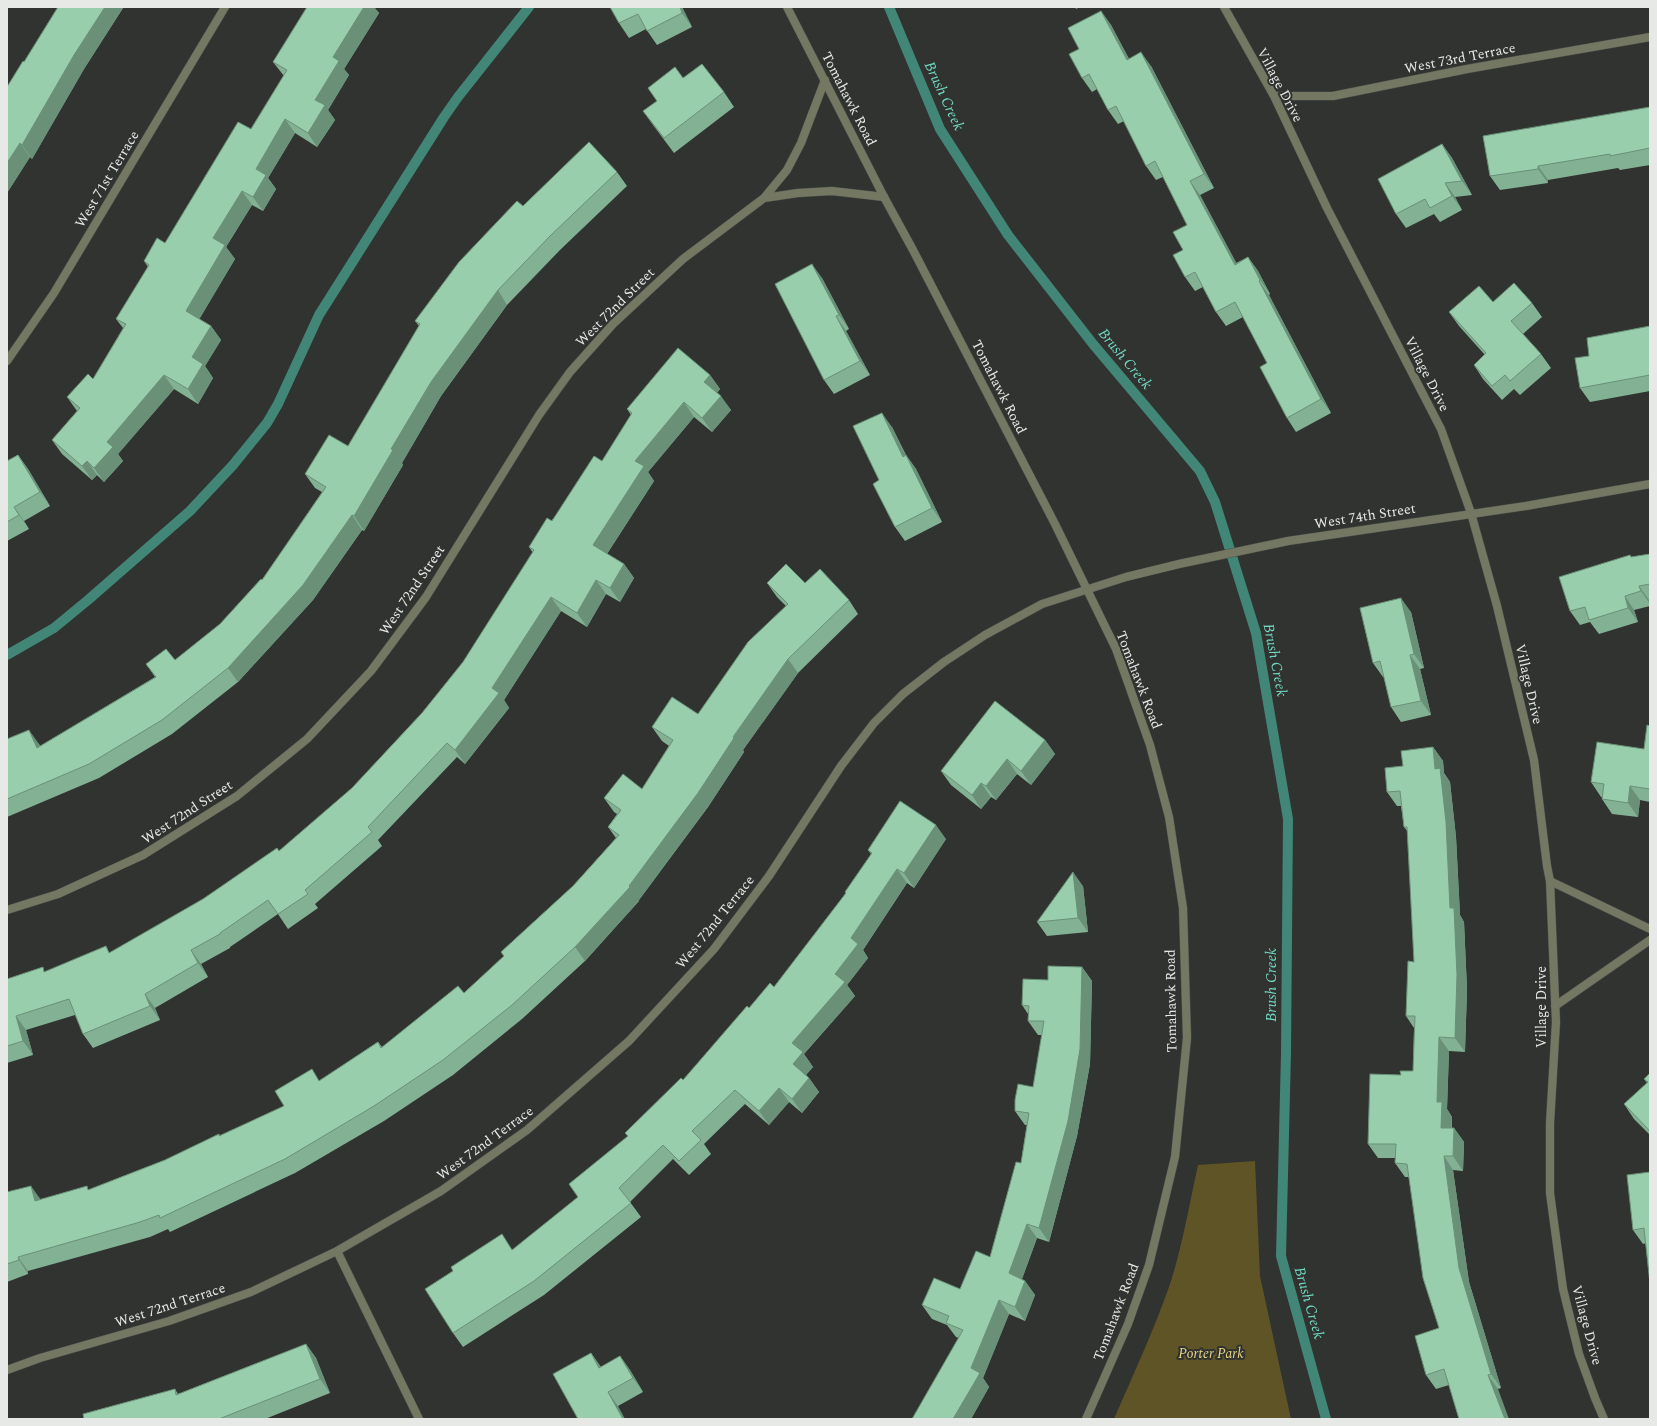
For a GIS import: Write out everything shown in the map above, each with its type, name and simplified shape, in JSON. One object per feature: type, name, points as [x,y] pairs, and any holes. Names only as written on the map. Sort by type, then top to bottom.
[{"type":"street","name":"West 71st Terrace","points":[[7,362],[54,293],[225,7]]},
{"type":"street","name":"Tomahawk Road","points":[[787,7],[884,197],[1052,517],[1086,590],[1116,649],[1150,745],[1169,817],[1182,908],[1187,1038],[1174,1157],[1149,1265],[1128,1324],[1086,1419]]},
{"type":"street","name":"Village Drive","points":[[1224,7],[1274,96],[1327,208],[1441,429],[1472,513],[1497,606],[1534,760],[1550,881],[1556,1022],[1550,1123],[1550,1193],[1563,1289],[1579,1354],[1604,1419]]},
{"type":"street","name":"West 73rd Terrace","points":[[1274,96],[1333,96],[1467,69],[1650,37]]},
{"type":"street","name":"West 72nd Street","points":[[7,910],[58,894],[143,855],[237,796],[307,739],[371,671],[426,597],[539,415],[570,372],[613,324],[683,259],[764,198],[787,170],[801,143],[824,80]]},
{"type":"street","name":"West 72nd Street","points":[[764,198],[798,193],[832,192],[884,197]]},
{"type":"street","name":"West 74th Street","points":[[1086,590],[1126,577],[1179,564],[1281,543],[1526,506],[1650,484]]},
{"type":"street","name":"West 72nd Terrace","points":[[7,1370],[40,1358],[169,1321],[251,1292],[337,1251],[441,1191],[521,1134],[629,1041],[714,949],[769,876],[841,766],[874,723],[903,694],[944,662],[985,635],[1042,604],[1086,590]]},
{"type":"street","points":[[1550,881],[1650,929]]},
{"type":"street","points":[[1555,1006],[1650,940]]},
{"type":"street","points":[[337,1251],[419,1419]]},
{"type":"green space","name":"Porter Park","points":[[1255,1161],[1260,1276],[1291,1419],[1114,1419],[1150,1337],[1174,1272],[1182,1242],[1198,1165]]},
{"type":"building","points":[[58,7],[105,7],[74,55],[22,145],[20,143],[7,163],[7,87]]},
{"type":"building","points":[[307,7],[364,7],[333,57],[339,61],[315,100],[325,105],[308,133],[285,119],[256,169],[266,175],[253,197],[242,191],[213,238],[225,245],[186,311],[211,326],[192,357],[203,364],[188,389],[164,375],[107,442],[113,447],[94,468],[87,461],[82,466],[52,440],[80,408],[67,397],[88,374],[93,379],[126,324],[116,319],[149,265],[144,261],[157,238],[165,243],[238,122],[251,129],[287,70],[273,62]]},
{"type":"building","points":[[610,7],[680,7],[682,13],[647,31],[638,14],[619,23]]},
{"type":"building","points":[[1101,11],[1127,60],[1141,52],[1204,174],[1190,181],[1235,265],[1248,257],[1321,399],[1287,418],[1260,367],[1267,363],[1235,302],[1216,312],[1195,272],[1185,277],[1173,255],[1183,250],[1173,232],[1187,225],[1155,161],[1146,166],[1116,106],[1108,110],[1089,74],[1082,78],[1069,54],[1079,49],[1068,28]]},
{"type":"building","points":[[702,64],[724,92],[664,138],[643,111],[657,101],[648,88],[675,67],[683,78]]},
{"type":"building","points":[[1650,107],[1650,148],[1610,156],[1610,154],[1538,166],[1538,169],[1490,176],[1483,136]]},
{"type":"building","points":[[589,142],[617,172],[550,236],[498,290],[431,382],[391,449],[393,450],[354,516],[352,515],[303,585],[228,668],[162,720],[89,764],[7,799],[7,739],[29,730],[37,748],[156,677],[146,664],[166,649],[175,660],[220,624],[261,579],[262,580],[326,487],[305,474],[329,435],[348,446],[420,324],[415,321],[459,262],[517,201],[523,206]]},
{"type":"building","points":[[1442,144],[1462,181],[1445,183],[1452,196],[1430,208],[1425,199],[1396,214],[1378,179]]},
{"type":"building","points":[[812,264],[839,315],[836,316],[860,361],[824,380],[775,284]]},
{"type":"building","points":[[1514,283],[1532,303],[1511,321],[1541,354],[1510,381],[1505,375],[1492,386],[1474,365],[1486,353],[1449,312],[1479,286],[1493,302]]},
{"type":"building","points":[[1650,326],[1650,375],[1580,388],[1575,358],[1589,356],[1587,338]]},
{"type":"building","points":[[678,348],[710,375],[704,382],[721,396],[702,418],[684,402],[635,461],[644,466],[593,545],[624,564],[610,588],[596,580],[577,613],[551,597],[492,688],[499,693],[455,750],[447,743],[368,827],[372,832],[305,890],[308,894],[278,914],[268,900],[220,934],[191,950],[198,963],[145,994],[150,1006],[83,1034],[69,999],[16,1016],[23,1041],[7,1046],[7,979],[43,967],[44,972],[106,946],[109,953],[203,899],[277,848],[279,851],[352,788],[422,713],[463,662],[534,550],[529,547],[547,518],[552,521],[594,456],[602,461],[632,413],[627,409]]},
{"type":"building","points":[[882,413],[903,457],[906,455],[932,508],[895,527],[873,484],[879,480],[853,426]]},
{"type":"building","points":[[18,455],[40,492],[14,507],[19,515],[7,522],[7,461]]},
{"type":"building","points":[[1650,554],[1650,584],[1639,586],[1641,591],[1625,596],[1628,608],[1589,620],[1585,607],[1570,611],[1559,577],[1630,555],[1631,557]]},
{"type":"building","points":[[786,564],[805,583],[820,569],[849,600],[788,659],[733,737],[734,738],[698,793],[629,886],[630,887],[575,947],[512,1005],[443,1060],[374,1106],[285,1159],[160,1218],[159,1215],[140,1222],[18,1257],[19,1260],[7,1264],[7,1192],[31,1186],[35,1201],[87,1186],[88,1190],[165,1160],[219,1134],[219,1136],[284,1106],[275,1091],[312,1069],[319,1081],[378,1042],[381,1048],[458,986],[464,993],[504,956],[501,952],[573,886],[619,835],[608,827],[621,810],[604,798],[623,774],[642,789],[673,740],[652,727],[672,697],[698,714],[748,642],[788,604],[767,583]]},
{"type":"building","points":[[1401,598],[1414,654],[1410,655],[1421,701],[1391,707],[1380,661],[1373,663],[1360,608]]},
{"type":"building","points":[[995,701],[1045,740],[1021,771],[1007,759],[986,786],[981,783],[972,795],[941,771]]},
{"type":"building","points":[[1647,725],[1650,726],[1650,789],[1630,786],[1628,803],[1602,799],[1604,784],[1591,782],[1597,742],[1644,749]]},
{"type":"building","points":[[1433,747],[1435,769],[1440,768],[1446,822],[1450,908],[1454,908],[1457,975],[1455,1038],[1439,1037],[1437,1102],[1442,1102],[1441,1128],[1454,1128],[1453,1156],[1444,1156],[1459,1268],[1491,1374],[1488,1375],[1505,1419],[1459,1419],[1444,1369],[1426,1375],[1415,1336],[1439,1328],[1423,1278],[1407,1164],[1395,1163],[1396,1144],[1368,1144],[1370,1074],[1401,1075],[1400,1071],[1413,1071],[1415,1016],[1406,1016],[1408,961],[1414,962],[1407,827],[1404,827],[1400,791],[1387,792],[1385,768],[1403,766],[1401,751]]},
{"type":"building","points":[[900,801],[936,825],[904,873],[897,869],[851,938],[858,944],[835,974],[845,982],[792,1043],[803,1052],[793,1064],[809,1078],[792,1099],[779,1088],[759,1111],[735,1090],[692,1131],[701,1140],[679,1161],[663,1145],[619,1188],[631,1203],[534,1281],[453,1333],[425,1289],[453,1271],[451,1267],[502,1234],[512,1250],[578,1197],[569,1184],[628,1136],[625,1133],[681,1078],[683,1080],[747,1006],[749,1008],[770,983],[774,987],[846,893],[845,892],[872,853],[868,850]]},
{"type":"building","points":[[1073,872],[1078,918],[1037,922]]},
{"type":"building","points":[[1048,966],[1082,967],[1080,1049],[1068,1121],[1039,1228],[1027,1224],[1009,1273],[1025,1281],[1015,1307],[999,1300],[971,1368],[980,1373],[953,1419],[912,1419],[963,1330],[946,1323],[949,1316],[922,1305],[934,1278],[960,1289],[976,1251],[990,1257],[1016,1162],[1021,1163],[1029,1113],[1015,1111],[1015,1100],[1018,1084],[1033,1087],[1044,1021],[1028,1021],[1029,1006],[1022,1005],[1023,979],[1048,980]]},
{"type":"building","points":[[1650,1073],[1650,1131],[1624,1104],[1648,1082],[1644,1079]]},
{"type":"building","points":[[1650,1172],[1650,1284],[1644,1228],[1633,1230],[1627,1175]]},
{"type":"building","points":[[306,1344],[320,1379],[219,1419],[84,1419],[83,1414],[175,1389],[176,1395]]},
{"type":"building","points":[[591,1353],[599,1368],[620,1356],[633,1378],[608,1392],[623,1419],[578,1419],[553,1374]]},
{"type":"waterway","points":[[7,655],[54,628],[190,511],[233,465],[267,423],[278,404],[319,315],[444,117],[529,7]]},
{"type":"waterway","name":"Brush Creek","points":[[889,7],[940,129],[1008,235],[1093,344],[1200,471],[1215,502],[1256,633],[1288,819],[1286,1053],[1281,1256],[1326,1419]]}]
